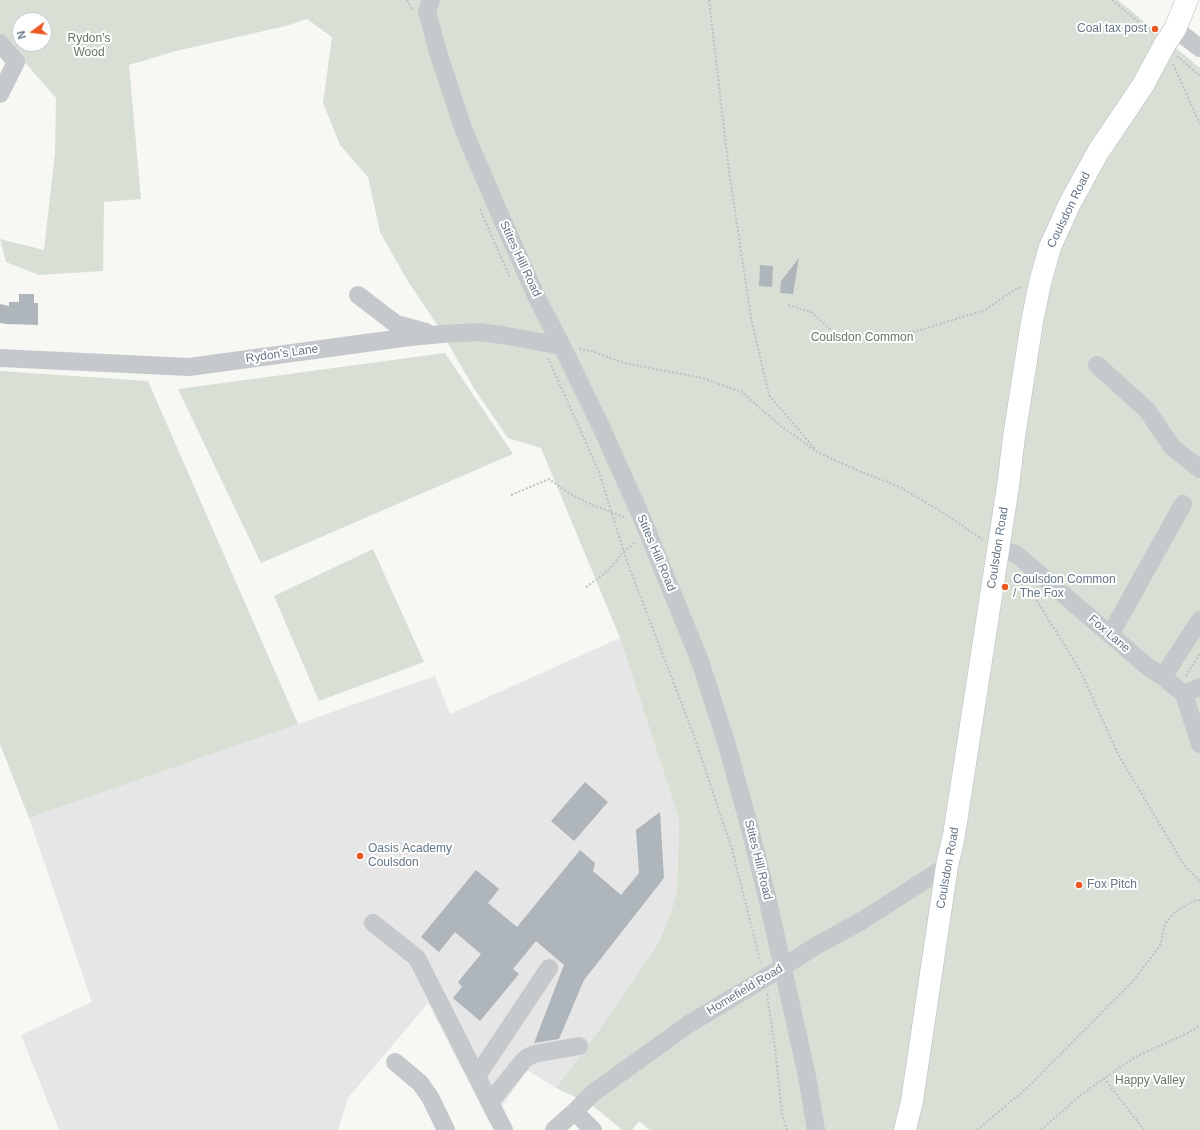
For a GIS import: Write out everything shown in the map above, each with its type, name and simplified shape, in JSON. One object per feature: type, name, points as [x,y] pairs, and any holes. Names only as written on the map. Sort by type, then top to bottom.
[{"type":"main road","name":"Coulsdon Road","points":[[905,1130],[912,1101],[947,866],[954,835],[1008,486],[1014,437],[1032,322],[1040,283],[1050,247],[1070,203],[1098,152],[1143,85],[1170,37],[1187,0]]},
{"type":"street","name":"Stites Hill Road","points":[[430,0],[427,11],[438,52],[464,131],[538,300],[602,429],[641,516],[690,633],[715,703],[749,825],[783,967],[807,1076],[816,1130]]},
{"type":"street","points":[[1170,37],[1200,48]]},
{"type":"street","points":[[0,43],[16,62],[0,94]]},
{"type":"street","points":[[358,295],[396,324],[437,334]]},
{"type":"street","name":"Rydon's Lane","points":[[0,358],[189,367],[437,334],[479,332],[562,346]]},
{"type":"street","points":[[1097,365],[1147,410],[1172,447],[1200,469]]},
{"type":"street","points":[[1110,635],[1183,504]]},
{"type":"street","name":"Fox Lane","points":[[998,548],[1016,554],[1148,667],[1163,677],[1190,686]]},
{"type":"street","points":[[1163,677],[1200,620]]},
{"type":"street","points":[[1190,686],[1200,742]]},
{"type":"street","name":"Homefield Road","points":[[554,1130],[575,1112],[593,1093],[689,1024],[814,947],[863,920],[947,866]]},
{"type":"street","points":[[374,923],[417,958],[504,1130]]},
{"type":"street","points":[[477,1076],[549,968]]},
{"type":"street","points":[[490,1102],[528,1057],[534,1054],[579,1046]]},
{"type":"street","points":[[395,1062],[420,1084],[430,1097],[446,1130]]},
{"type":"street","points":[[575,1112],[593,1130]]},
{"type":"path","points":[[708,0],[729,172],[751,318],[767,387],[769,395],[817,452]]},
{"type":"path","points":[[1112,0],[1170,37],[1200,76]]},
{"type":"path","points":[[1170,37],[1200,124]]},
{"type":"path","points":[[788,305],[811,312],[841,338],[860,339],[917,330],[985,310],[1014,290],[1030,283],[1040,283]]},
{"type":"path","points":[[541,342],[599,472],[623,552],[693,733],[732,848],[764,978],[775,1048],[782,1114],[787,1130]]},
{"type":"path","points":[[562,346],[591,351],[624,363],[702,378],[742,392],[778,424],[817,452],[859,471],[898,486],[998,548]]},
{"type":"path","points":[[511,495],[549,479],[569,493],[590,504],[625,517],[638,518],[641,516]]},
{"type":"path","points":[[586,587],[608,571],[623,552],[636,542],[649,536]]},
{"type":"path","points":[[1025,582],[1081,672],[1118,754],[1184,865],[1200,882]]},
{"type":"path","points":[[1190,686],[1200,654]]},
{"type":"path","points":[[977,1130],[1028,1087],[1133,981],[1160,946],[1165,924],[1174,913],[1193,901],[1200,900]]},
{"type":"path","points":[[1041,1130],[1082,1094],[1135,1057],[1186,1034],[1200,1025]]},
{"type":"path","points":[[1104,1078],[1144,1130]]},
{"type":"shaded area","name":"Oasis Academy Coulsdon","points":[[620,638],[679,819],[677,893],[668,921],[656,947],[599,1030],[556,1088],[527,1070],[490,1124],[428,1003],[348,1098],[338,1130],[59,1130],[21,1035],[92,1002],[29,818],[435,676],[450,714]]},
{"type":"green space","name":"Coulsdon Common","points":[[0,0],[1118,0],[1200,68],[1200,1130],[650,1130],[639,1121],[632,1130],[622,1130],[592,1105],[556,1088],[599,1030],[656,947],[668,921],[677,893],[679,819],[620,638],[541,448],[508,438],[475,390],[438,326],[407,280],[380,232],[368,177],[340,145],[323,103],[332,37],[307,19],[286,26],[176,51],[129,65],[141,199],[104,202],[103,271],[39,275],[6,262],[0,239],[44,250],[55,153],[56,98],[16,52],[52,52],[52,12],[12,12],[12,48],[0,34]]},
{"type":"green space","points":[[445,353],[513,454],[261,563],[178,389]]},
{"type":"green space","points":[[0,371],[148,381],[298,724],[29,818],[0,744]]},
{"type":"green space","points":[[373,549],[424,662],[319,701],[274,596]]},
{"type":"building","points":[[799,258],[793,294],[780,293],[781,281]]},
{"type":"building","points":[[760,265],[773,266],[772,287],[759,286]]},
{"type":"building","points":[[19,294],[34,294],[34,303],[38,303],[38,325],[0,323],[0,304],[9,306],[9,302],[19,302]]},
{"type":"building","points":[[585,782],[608,802],[574,841],[551,821]]},
{"type":"building","points":[[660,812],[664,878],[584,980],[559,1039],[534,1043],[564,965],[536,941],[513,969],[519,974],[480,1021],[453,998],[462,987],[458,982],[481,954],[455,932],[439,952],[421,937],[476,870],[499,889],[488,903],[517,927],[580,850],[595,863],[593,871],[621,895],[639,873],[636,830]]},
{"type":"place","name":"Coal tax post","points":[[1155,29]]},
{"type":"place","name":"Coulsdon Common / The Fox","points":[[1005,587]]},
{"type":"place","name":"Oasis Academy Coulsdon","points":[[360,856]]},
{"type":"place","name":"Fox Pitch","points":[[1079,885]]},
{"type":"park label","name":"Rydon's Wood","points":[[89,46]]},
{"type":"park label","name":"Happy Valley","points":[[1150,1081]]}]
